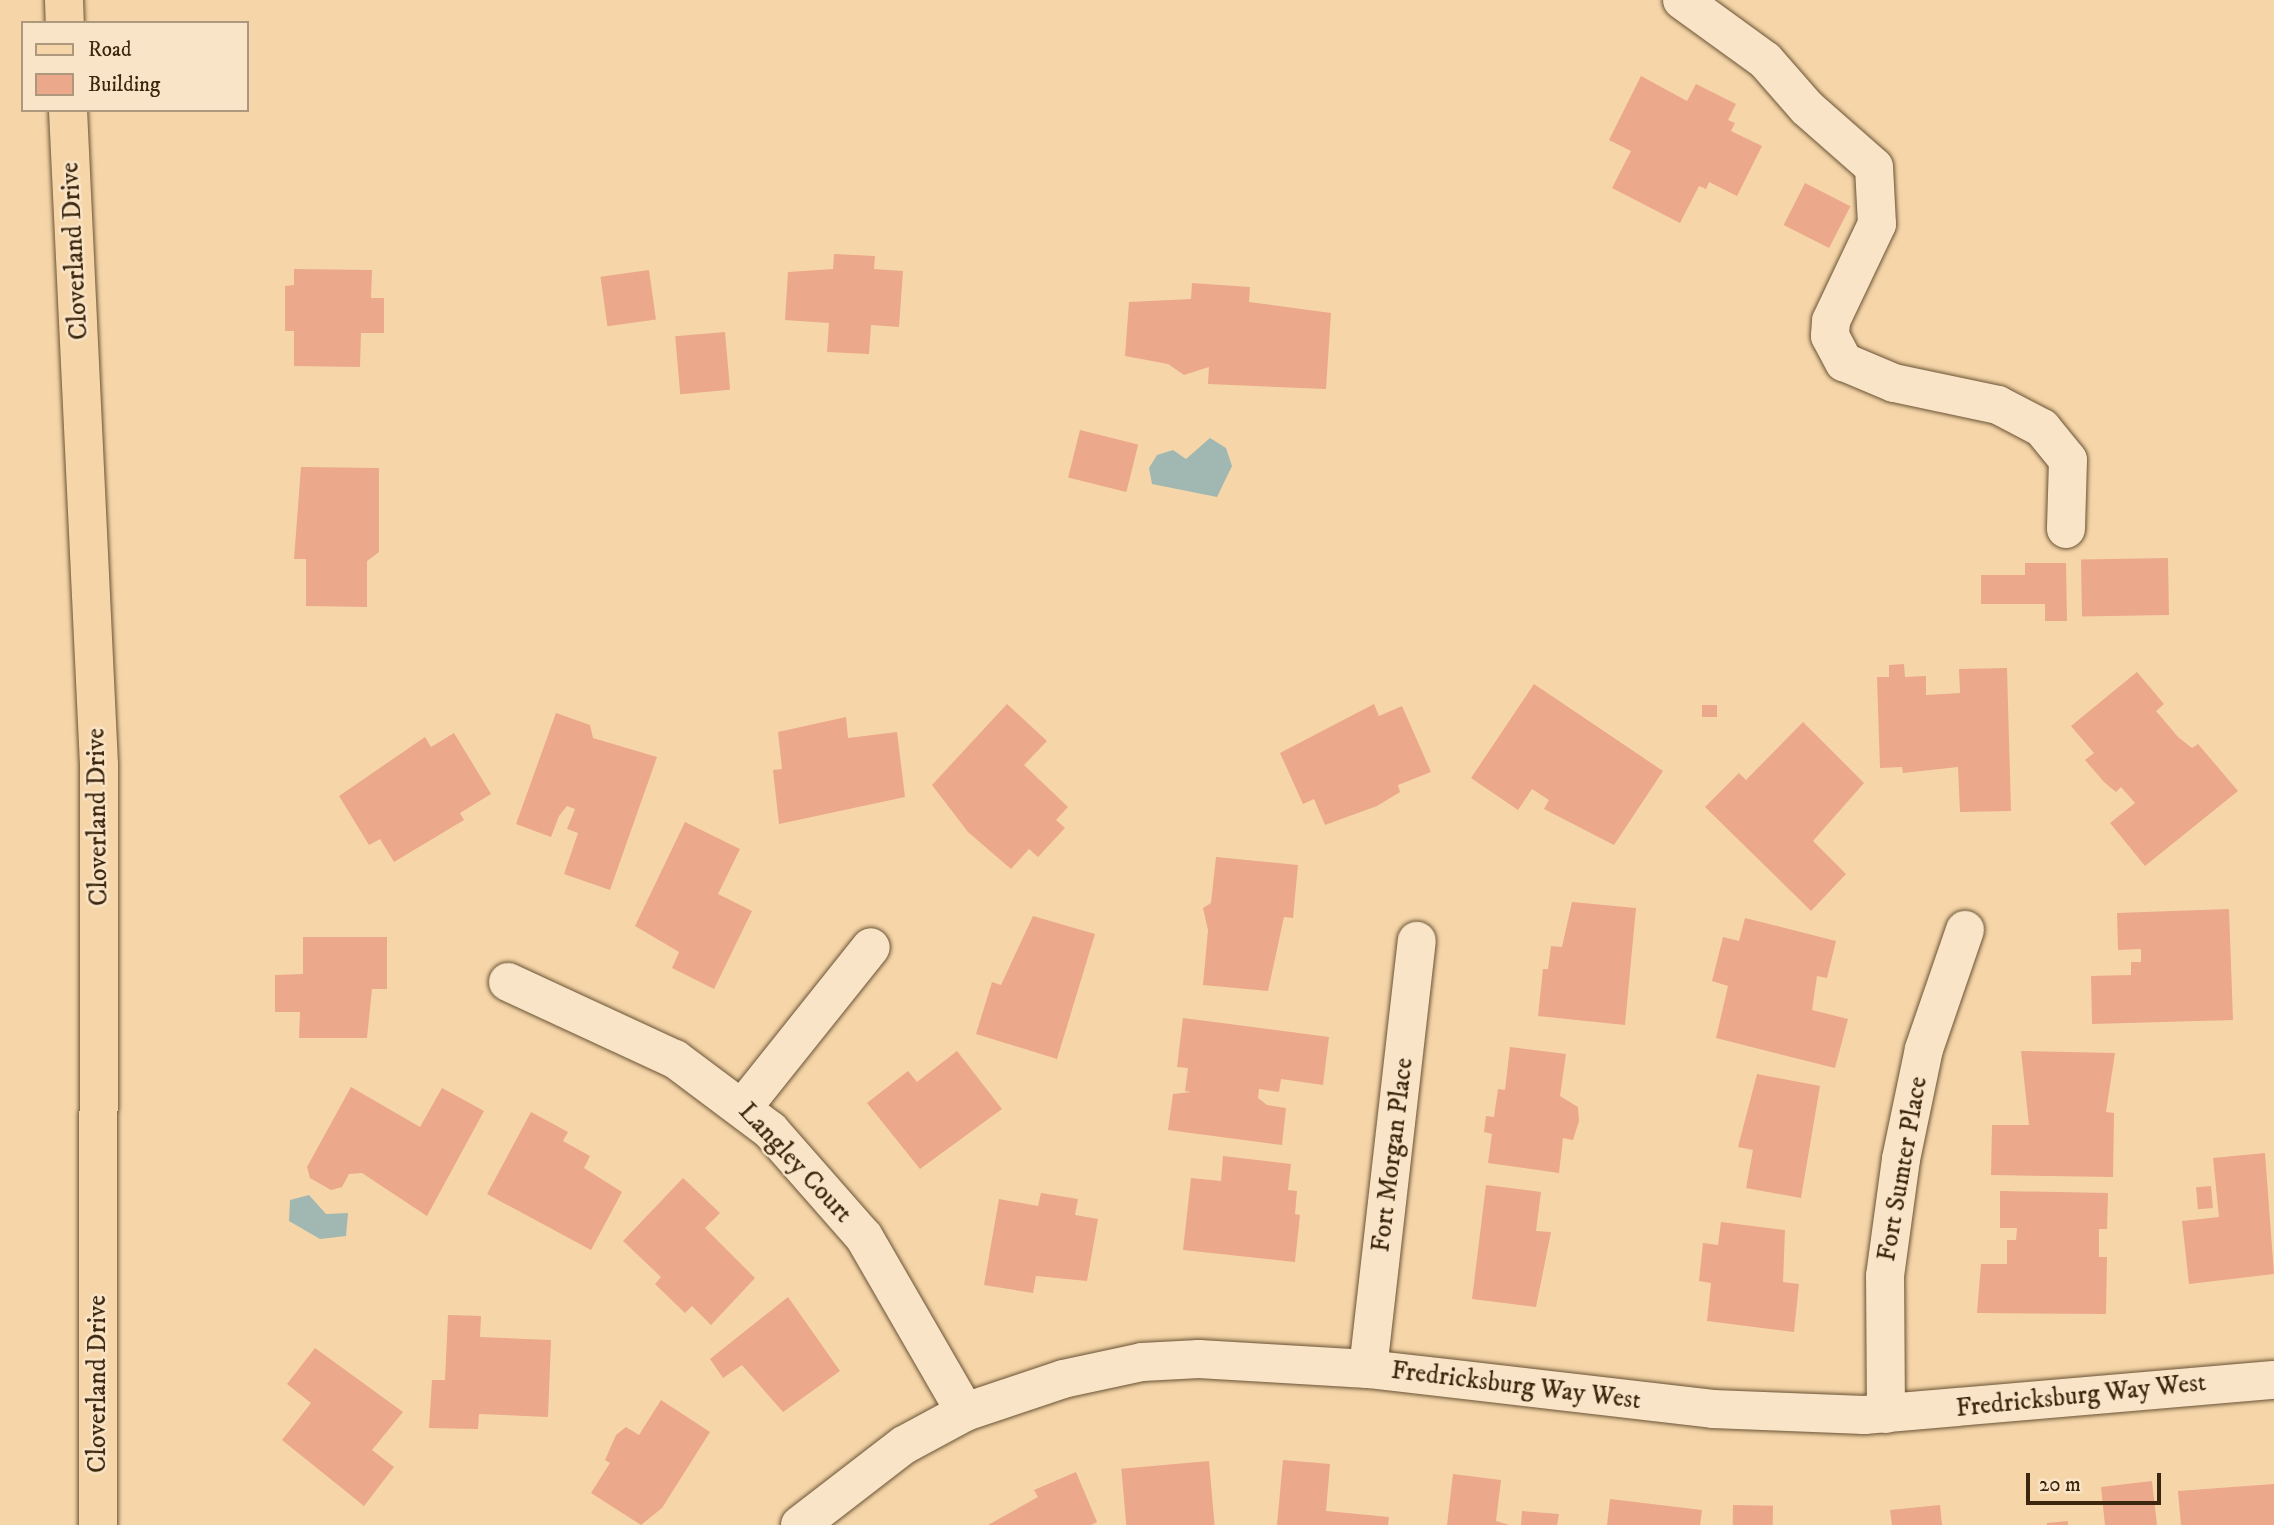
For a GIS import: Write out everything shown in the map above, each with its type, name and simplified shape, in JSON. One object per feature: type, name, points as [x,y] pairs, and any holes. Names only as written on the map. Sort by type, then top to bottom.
[{"type":"main road","points":[[64,0],[65,21]]},
{"type":"main road","name":"Cloverland Drive","points":[[68,112],[99,778],[98,1525]]},
{"type":"street","points":[[1682,0],[1765,60],[1807,108],[1874,167],[1877,224],[1831,321],[1835,350],[1855,370],[1998,405],[2042,428],[2068,460],[2066,529]]},
{"type":"street","name":"Fort Sumter Place","points":[[1886,1414],[1885,1276],[1901,1158],[1924,1049],[1965,930]]},
{"type":"street","name":"Fort Morgan Place","points":[[1368,1369],[1417,941]]},
{"type":"street","points":[[744,1106],[871,947]]},
{"type":"street","name":"Langley Court","points":[[508,982],[674,1059],[744,1106],[797,1157],[864,1237],[965,1412]]},
{"type":"street","name":"Fredricksburg Way West","points":[[800,1525],[881,1460],[965,1412],[1063,1378],[1142,1362],[1368,1369],[1713,1409],[1886,1414],[2274,1380]]},
{"type":"water","points":[[1210,438],[1226,448],[1232,466],[1217,497],[1152,484],[1149,468],[1157,455],[1173,450],[1186,459]]},
{"type":"water","points":[[309,1195],[326,1214],[348,1213],[346,1236],[320,1239],[289,1221],[290,1200]]},
{"type":"building","points":[[1641,76],[1687,101],[1696,84],[1736,104],[1728,120],[1735,123],[1731,131],[1762,146],[1737,196],[1709,182],[1706,189],[1699,186],[1680,223],[1612,188],[1631,151],[1609,140]]},
{"type":"building","points":[[1805,183],[1850,206],[1829,248],[1784,225]]},
{"type":"building","points":[[834,254],[875,256],[874,269],[903,271],[899,327],[871,325],[869,354],[827,352],[829,323],[785,320],[788,272],[833,269]]},
{"type":"building","points":[[294,269],[372,270],[371,298],[384,298],[384,333],[361,333],[360,367],[294,366],[294,331],[285,331],[285,286],[294,285]]},
{"type":"building","points":[[649,270],[656,320],[607,326],[600,277]]},
{"type":"building","points":[[1192,283],[1250,287],[1249,302],[1331,313],[1326,389],[1208,384],[1209,367],[1184,375],[1168,364],[1125,356],[1129,302],[1191,299]]},
{"type":"building","points":[[725,332],[730,390],[680,394],[675,336]]},
{"type":"building","points":[[1080,430],[1138,445],[1126,492],[1068,478]]},
{"type":"building","points":[[301,467],[379,468],[379,552],[367,561],[367,607],[306,606],[306,559],[294,559]]},
{"type":"building","points":[[2168,558],[2169,615],[2082,617],[2081,560]]},
{"type":"building","points":[[2025,563],[2066,563],[2067,621],[2045,621],[2045,604],[1981,604],[1981,575],[2025,575]]},
{"type":"building","points":[[1904,664],[1905,677],[1926,676],[1926,695],[1960,693],[1959,669],[2007,668],[2011,811],[1960,812],[1958,767],[1903,773],[1902,767],[1880,768],[1877,677],[1889,677],[1889,665]]},
{"type":"building","points":[[2137,672],[2164,704],[2156,711],[2178,737],[2192,748],[2198,744],[2238,791],[2145,866],[2110,823],[2135,803],[2121,787],[2116,792],[2104,782],[2085,760],[2094,753],[2071,726]]},
{"type":"building","points":[[1534,684],[1663,771],[1614,845],[1544,809],[1549,800],[1532,789],[1518,810],[1471,778]]},
{"type":"building","points":[[1007,704],[1047,741],[1024,765],[1068,807],[1056,820],[1065,828],[1038,857],[1029,849],[1011,869],[968,832],[932,785]]},
{"type":"building","points":[[1374,704],[1379,716],[1402,706],[1431,772],[1398,785],[1400,792],[1377,806],[1325,825],[1314,799],[1303,804],[1280,753]]},
{"type":"building","points":[[1702,705],[1717,705],[1717,717],[1702,717]]},
{"type":"building","points":[[556,713],[590,725],[593,738],[657,757],[610,890],[564,874],[578,833],[567,829],[575,809],[567,806],[559,816],[551,837],[516,824]]},
{"type":"building","points":[[846,717],[848,738],[897,732],[905,797],[779,824],[773,770],[782,769],[778,732]]},
{"type":"building","points":[[1803,722],[1864,783],[1813,841],[1846,874],[1811,911],[1705,807],[1739,773],[1746,780]]},
{"type":"building","points":[[454,733],[491,794],[460,813],[464,820],[394,862],[380,839],[369,845],[339,796],[425,737],[431,747]]},
{"type":"building","points":[[685,822],[740,849],[718,894],[752,911],[714,989],[672,968],[679,952],[635,926]]},
{"type":"building","points":[[1216,857],[1298,865],[1293,918],[1284,917],[1268,991],[1203,985],[1208,930],[1203,908],[1211,903]]},
{"type":"building","points":[[1572,902],[1636,908],[1625,1025],[1538,1016],[1543,969],[1548,969],[1551,946],[1562,947]]},
{"type":"building","points":[[2229,909],[2233,1020],[2092,1024],[2091,976],[2131,975],[2131,962],[2141,962],[2141,949],[2118,950],[2117,913]]},
{"type":"building","points":[[1033,916],[1095,934],[1057,1059],[976,1034],[992,982],[1001,985]]},
{"type":"building","points":[[1745,918],[1836,941],[1827,978],[1817,976],[1812,1010],[1848,1019],[1835,1068],[1716,1038],[1728,986],[1712,981],[1723,937],[1739,941]]},
{"type":"building","points":[[303,937],[387,937],[387,989],[372,989],[367,1038],[299,1038],[300,1012],[275,1012],[275,975],[303,974]]},
{"type":"building","points":[[1183,1018],[1329,1037],[1323,1085],[1281,1079],[1279,1092],[1259,1089],[1258,1098],[1267,1105],[1286,1108],[1282,1145],[1168,1130],[1173,1094],[1191,1092],[1185,1091],[1188,1068],[1177,1067]]},
{"type":"building","points":[[1510,1047],[1566,1054],[1560,1096],[1578,1107],[1579,1121],[1573,1140],[1563,1138],[1559,1173],[1488,1163],[1492,1134],[1484,1132],[1486,1116],[1494,1117],[1498,1089],[1505,1090]]},
{"type":"building","points":[[957,1051],[1002,1109],[920,1169],[867,1103],[908,1071],[917,1082]]},
{"type":"building","points":[[2021,1051],[2115,1053],[2106,1112],[2114,1113],[2113,1177],[1991,1175],[1992,1125],[2029,1125]]},
{"type":"building","points":[[1757,1074],[1820,1086],[1801,1198],[1746,1188],[1753,1150],[1738,1147]]},
{"type":"building","points":[[351,1087],[420,1127],[442,1088],[484,1111],[427,1216],[362,1173],[349,1174],[342,1187],[331,1190],[310,1178],[307,1167]]},
{"type":"building","points":[[531,1112],[568,1132],[563,1141],[590,1156],[584,1168],[622,1192],[591,1250],[487,1194]]},
{"type":"building","points":[[2265,1153],[2274,1274],[2189,1284],[2182,1221],[2219,1217],[2213,1158]]},
{"type":"building","points":[[1223,1156],[1291,1164],[1288,1190],[1297,1191],[1295,1214],[1300,1215],[1295,1262],[1183,1250],[1191,1178],[1221,1181]]},
{"type":"building","points":[[683,1178],[720,1213],[705,1228],[755,1278],[711,1325],[692,1306],[685,1313],[655,1284],[661,1277],[623,1241]]},
{"type":"building","points":[[1486,1185],[1541,1192],[1536,1231],[1551,1232],[1536,1307],[1472,1299]]},
{"type":"building","points":[[2211,1186],[2213,1208],[2198,1209],[2196,1187]]},
{"type":"building","points":[[2000,1191],[2108,1193],[2107,1229],[2099,1229],[2099,1257],[2107,1257],[2106,1314],[1977,1313],[1981,1264],[2007,1264],[2007,1240],[2016,1240],[2017,1228],[2000,1228]]},
{"type":"building","points":[[1041,1193],[1078,1199],[1075,1215],[1098,1219],[1087,1281],[1036,1276],[1033,1293],[984,1285],[999,1199],[1038,1206]]},
{"type":"building","points":[[1721,1222],[1785,1230],[1783,1282],[1799,1284],[1794,1332],[1707,1321],[1711,1283],[1699,1281],[1703,1243],[1718,1245]]},
{"type":"building","points":[[788,1297],[840,1371],[783,1412],[742,1365],[723,1378],[710,1359]]},
{"type":"building","points":[[448,1315],[481,1316],[480,1337],[551,1340],[548,1417],[479,1414],[478,1429],[429,1428],[432,1380],[445,1380]]},
{"type":"building","points":[[315,1348],[403,1412],[372,1450],[394,1467],[364,1506],[282,1440],[311,1403],[287,1384]]},
{"type":"building","points":[[661,1400],[710,1432],[662,1508],[641,1525],[591,1493],[610,1463],[605,1460],[616,1435],[626,1427],[639,1435]]},
{"type":"building","points":[[1283,1460],[1330,1464],[1326,1511],[1389,1517],[1388,1525],[1277,1525]]},
{"type":"building","points":[[1209,1461],[1215,1525],[1126,1525],[1121,1469]]},
{"type":"building","points":[[1076,1472],[1097,1522],[1091,1525],[988,1525],[1038,1497],[1034,1490]]},
{"type":"building","points":[[1453,1474],[1501,1480],[1496,1521],[1509,1525],[1447,1525]]},
{"type":"building","points":[[2152,1481],[2157,1525],[2105,1525],[2101,1487]]},
{"type":"building","points":[[2274,1484],[2274,1525],[2181,1525],[2178,1491]]},
{"type":"building","points":[[1610,1499],[1702,1510],[1700,1525],[1607,1525]]},
{"type":"building","points":[[1733,1505],[1773,1506],[1773,1525],[1733,1525]]},
{"type":"building","points":[[1940,1505],[1942,1525],[1892,1525],[1890,1510]]},
{"type":"building","points":[[1522,1511],[1559,1514],[1557,1525],[1521,1525]]},
{"type":"building","points":[[2068,1521],[2068,1525],[2047,1525],[2047,1523]]}]
